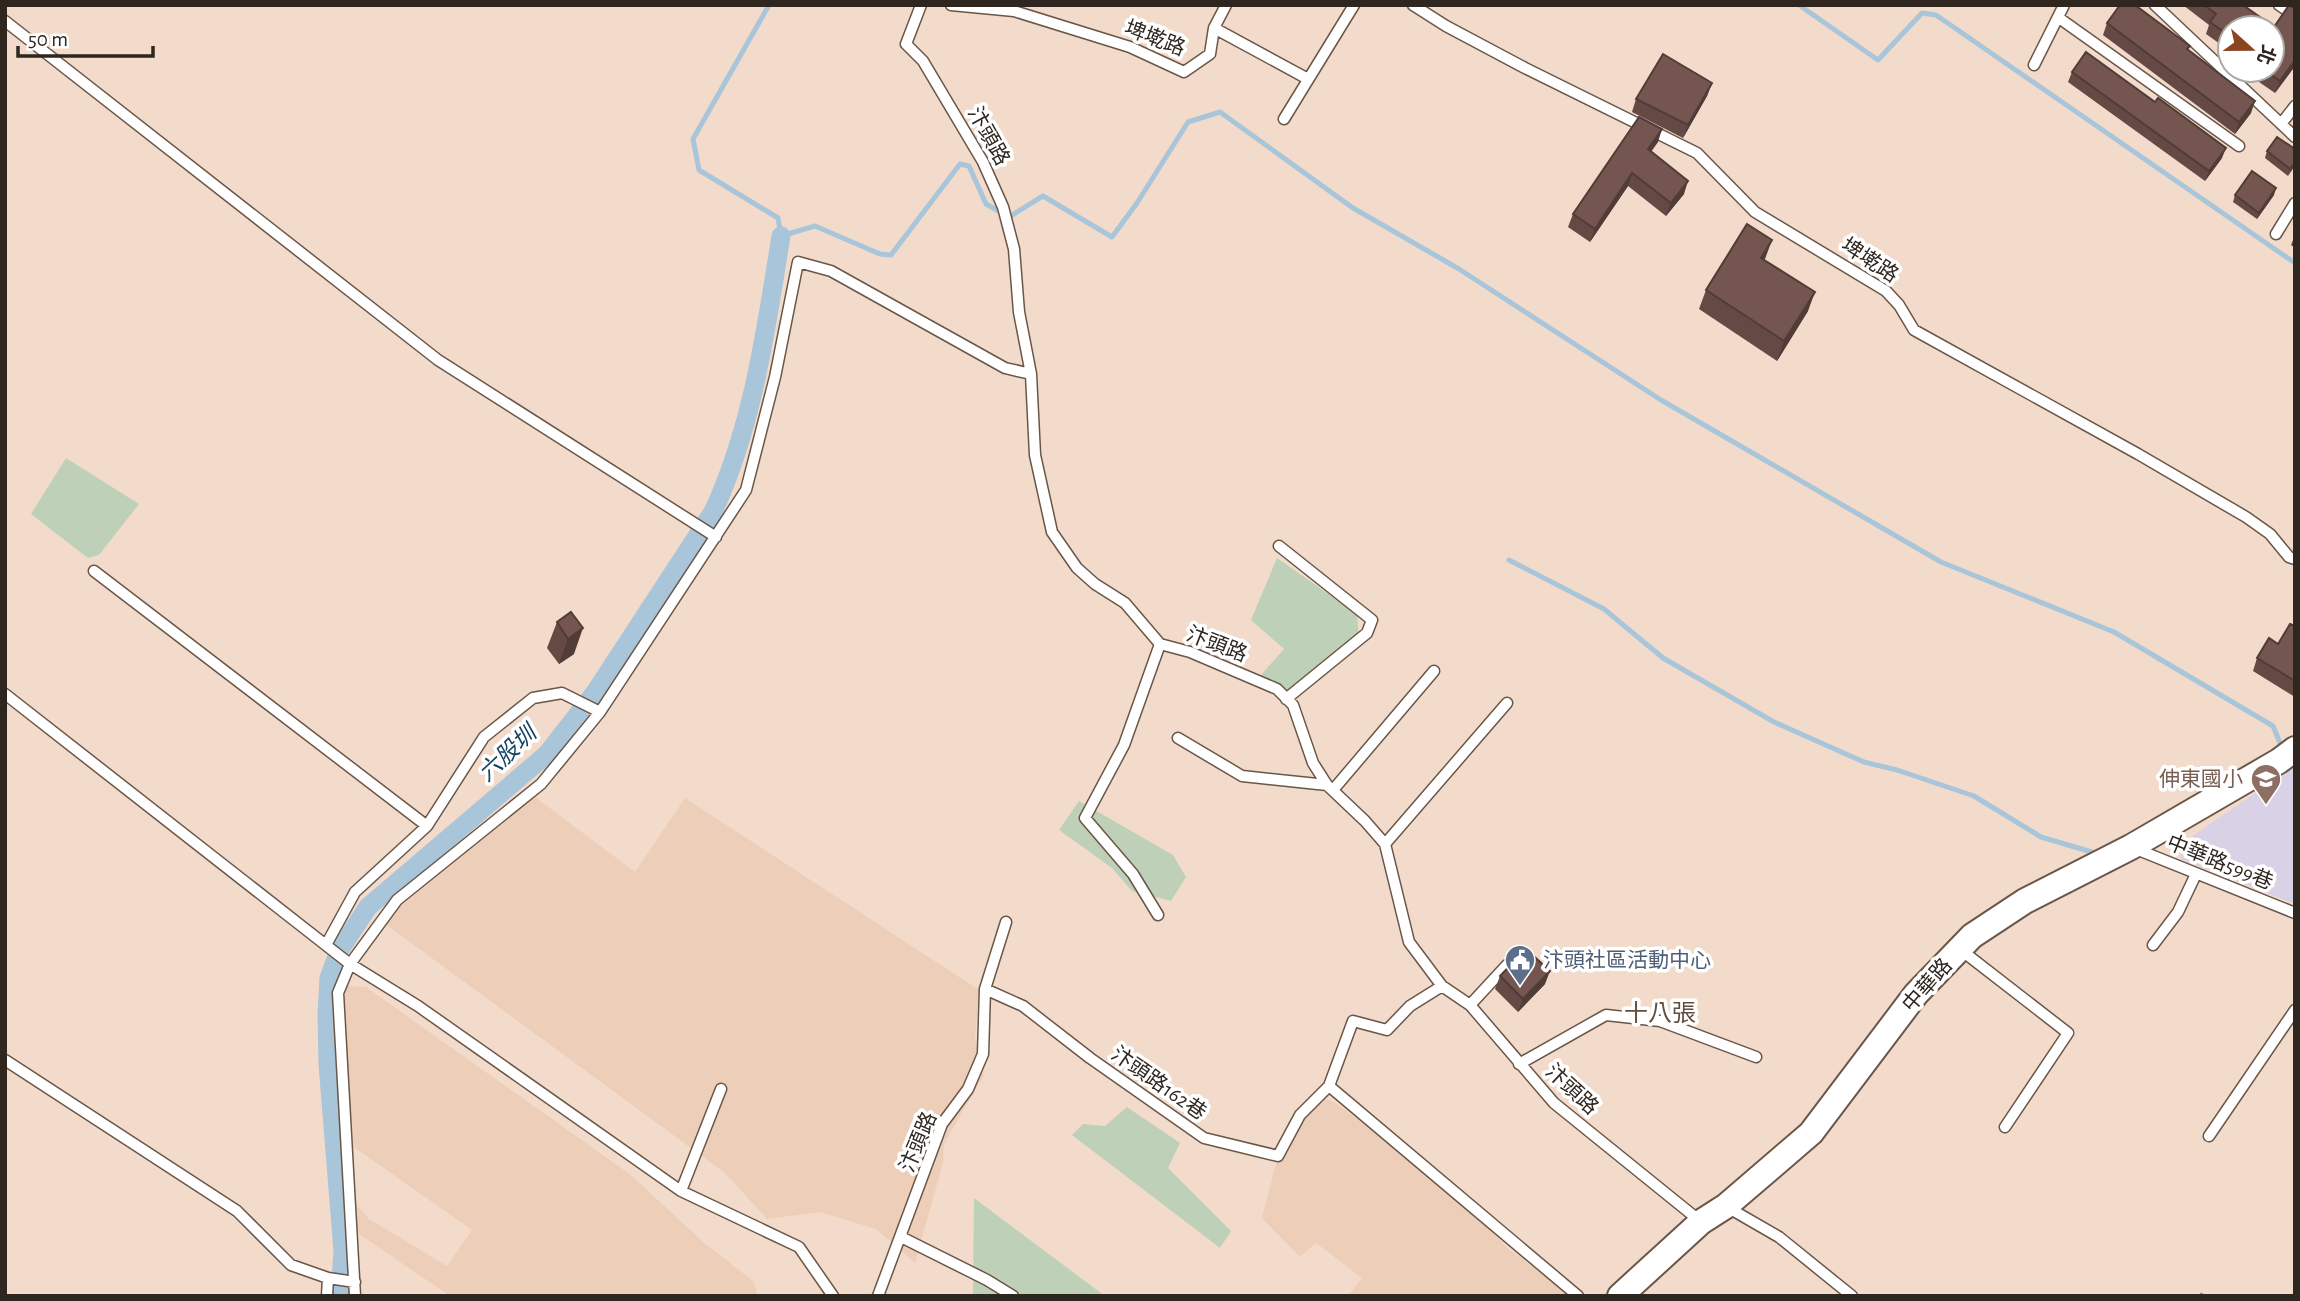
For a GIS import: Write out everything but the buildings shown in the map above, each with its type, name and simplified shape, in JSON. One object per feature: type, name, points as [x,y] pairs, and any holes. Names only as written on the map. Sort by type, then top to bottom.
[{"type":"street","name":"中華路","points":[[1620,1296],[1701,1222],[1726,1206],[1811,1133],[1916,994],[1972,936],[2025,901],[2131,847],[2295,749]]},
{"type":"lane","name":"汴頭路","points":[[921,5],[906,44],[923,61],[983,162],[1003,208],[1014,249],[1020,312],[1031,374],[1035,455],[1052,532],[1077,569],[1125,603],[1160,644],[1214,661],[1277,689],[1293,705],[1313,763],[1330,787],[1385,844],[1409,942],[1442,986],[1470,1005],[1554,1103],[1701,1222]]},
{"type":"lane","name":"埤墘路","points":[[951,5],[1014,11],[1130,47],[1184,72],[1210,54],[1214,27],[1226,5]]},
{"type":"lane","points":[[1284,120],[1354,5]]},
{"type":"lane","name":"埤墘路","points":[[1413,5],[1446,26],[1525,68],[1697,153],[1755,212],[1886,291],[1899,305],[1914,330],[2246,517],[2270,534],[2289,557],[2295,559]]},
{"type":"lane","points":[[2035,65],[2064,5]]},
{"type":"lane","points":[[2155,5],[2295,137]]},
{"type":"lane","points":[[2279,5],[2295,16]]},
{"type":"lane","points":[[2060,18],[2239,146]]},
{"type":"lane","points":[[5,21],[438,360],[711,535]]},
{"type":"lane","points":[[1214,27],[1308,79]]},
{"type":"lane","points":[[2281,124],[2295,106]]},
{"type":"lane","points":[[2276,234],[2295,202]]},
{"type":"lane","points":[[355,1296],[338,993],[350,964],[397,900],[541,784],[596,710],[711,535],[746,490],[775,377],[799,262],[831,271],[1005,368],[1031,374]]},
{"type":"lane","points":[[1279,546],[1372,620],[1367,633],[1286,699]]},
{"type":"lane","points":[[94,571],[427,826]]},
{"type":"lane","points":[[1158,915],[1133,874],[1085,818],[1124,744],[1160,644]]},
{"type":"lane","points":[[1178,738],[1242,776],[1330,787],[1434,671]]},
{"type":"lane","points":[[326,945],[355,892],[427,826],[484,737],[533,698],[562,693],[596,710]]},
{"type":"lane","points":[[5,694],[350,964],[418,1006],[681,1191],[799,1247],[833,1296]]},
{"type":"lane","points":[[1385,844],[1507,703]]},
{"type":"lane","name":"中華路599巷","points":[[2131,847],[2295,913]]},
{"type":"lane","points":[[2153,945],[2178,912],[2196,874]]},
{"type":"lane","name":"汴頭路","points":[[878,1296],[942,1124],[968,1089],[983,1054],[985,989],[1006,922]]},
{"type":"lane","points":[[1959,948],[2068,1033],[2006,1126]]},
{"type":"lane","points":[[1470,1005],[1507,965]]},
{"type":"lane","name":"汴頭路162巷","points":[[985,989],[1023,1006],[1090,1058],[1205,1138],[1278,1156],[1300,1115],[1329,1086],[1353,1021],[1387,1030],[1410,1006],[1442,986]]},
{"type":"lane","points":[[2209,1136],[2295,1010]]},
{"type":"lane","points":[[1519,1064],[1606,1015],[1660,1021],[1756,1057]]},
{"type":"lane","points":[[5,1060],[237,1211],[291,1265],[329,1279],[354,1282]]},
{"type":"lane","points":[[1329,1086],[1578,1296]]},
{"type":"lane","points":[[681,1191],[721,1089]]},
{"type":"lane","points":[[1726,1206],[1779,1237],[1852,1296]]},
{"type":"lane","points":[[901,1237],[1013,1296]]},
{"type":"lane","points":[[327,1296],[329,1279]]},
{"type":"shaded area","name":"伸東國小","points":[[2295,766],[2295,904],[2181,859],[2179,845]]},
{"type":"shaded area","points":[[535,797],[635,872],[685,798],[979,990],[975,1037],[984,1075],[944,1144],[943,1163],[915,1263],[876,1229],[820,1212],[767,1219],[725,1173],[384,923],[402,905]]},
{"type":"shaded area","points":[[348,986],[366,987],[631,1175],[702,1241],[753,1281],[758,1296],[450,1296],[356,1232],[352,1200],[369,1219],[447,1266],[472,1230],[351,1145],[334,999]]},
{"type":"shaded area","points":[[1325,1098],[1337,1104],[1439,1181],[1510,1250],[1572,1296],[1348,1296],[1362,1278],[1316,1243],[1300,1257],[1262,1218],[1279,1152],[1306,1113]]},
{"type":"green space","points":[[66,458],[139,504],[99,555],[88,558],[31,514]]},
{"type":"green space","points":[[1277,558],[1357,614],[1359,641],[1290,704],[1254,683],[1284,649],[1251,620]]},
{"type":"green space","points":[[1079,801],[1173,855],[1186,877],[1171,901],[1132,891],[1112,868],[1059,830]]},
{"type":"green space","points":[[1127,1107],[1180,1143],[1168,1168],[1231,1231],[1220,1248],[1072,1135],[1083,1124],[1105,1126]]},
{"type":"green space","points":[[974,1198],[1105,1296],[973,1296]]},
{"type":"waterway","points":[[769,5],[693,139],[699,170],[778,218],[781,236],[815,226],[880,254],[891,255],[960,164],[969,166],[986,204],[1009,217],[1043,196],[1112,237],[1137,203],[1188,122],[1220,112],[1353,208],[1459,269],[1661,400],[1941,562],[2114,632],[2273,726],[2280,743]]},
{"type":"waterway","points":[[1799,5],[1878,60],[1922,13],[1936,15],[2295,263]]},
{"type":"waterway","name":"六股圳","points":[[340,1296],[343,1251],[328,1064],[327,1014],[329,978],[339,951],[368,907],[547,754],[596,691],[713,512],[727,479],[748,411],[781,236]]},
{"type":"waterway","points":[[1509,560],[1604,609],[1663,658],[1774,722],[1864,762],[1897,770],[1974,796],[2041,837],[2095,853]]},
{"type":"place","name":"伸東國小","points":[[2266,806]]},
{"type":"place","name":"汴頭社區活動中心","points":[[1520,987]]},
{"type":"district","name":"十八張","points":[[1660,1013]]}]
